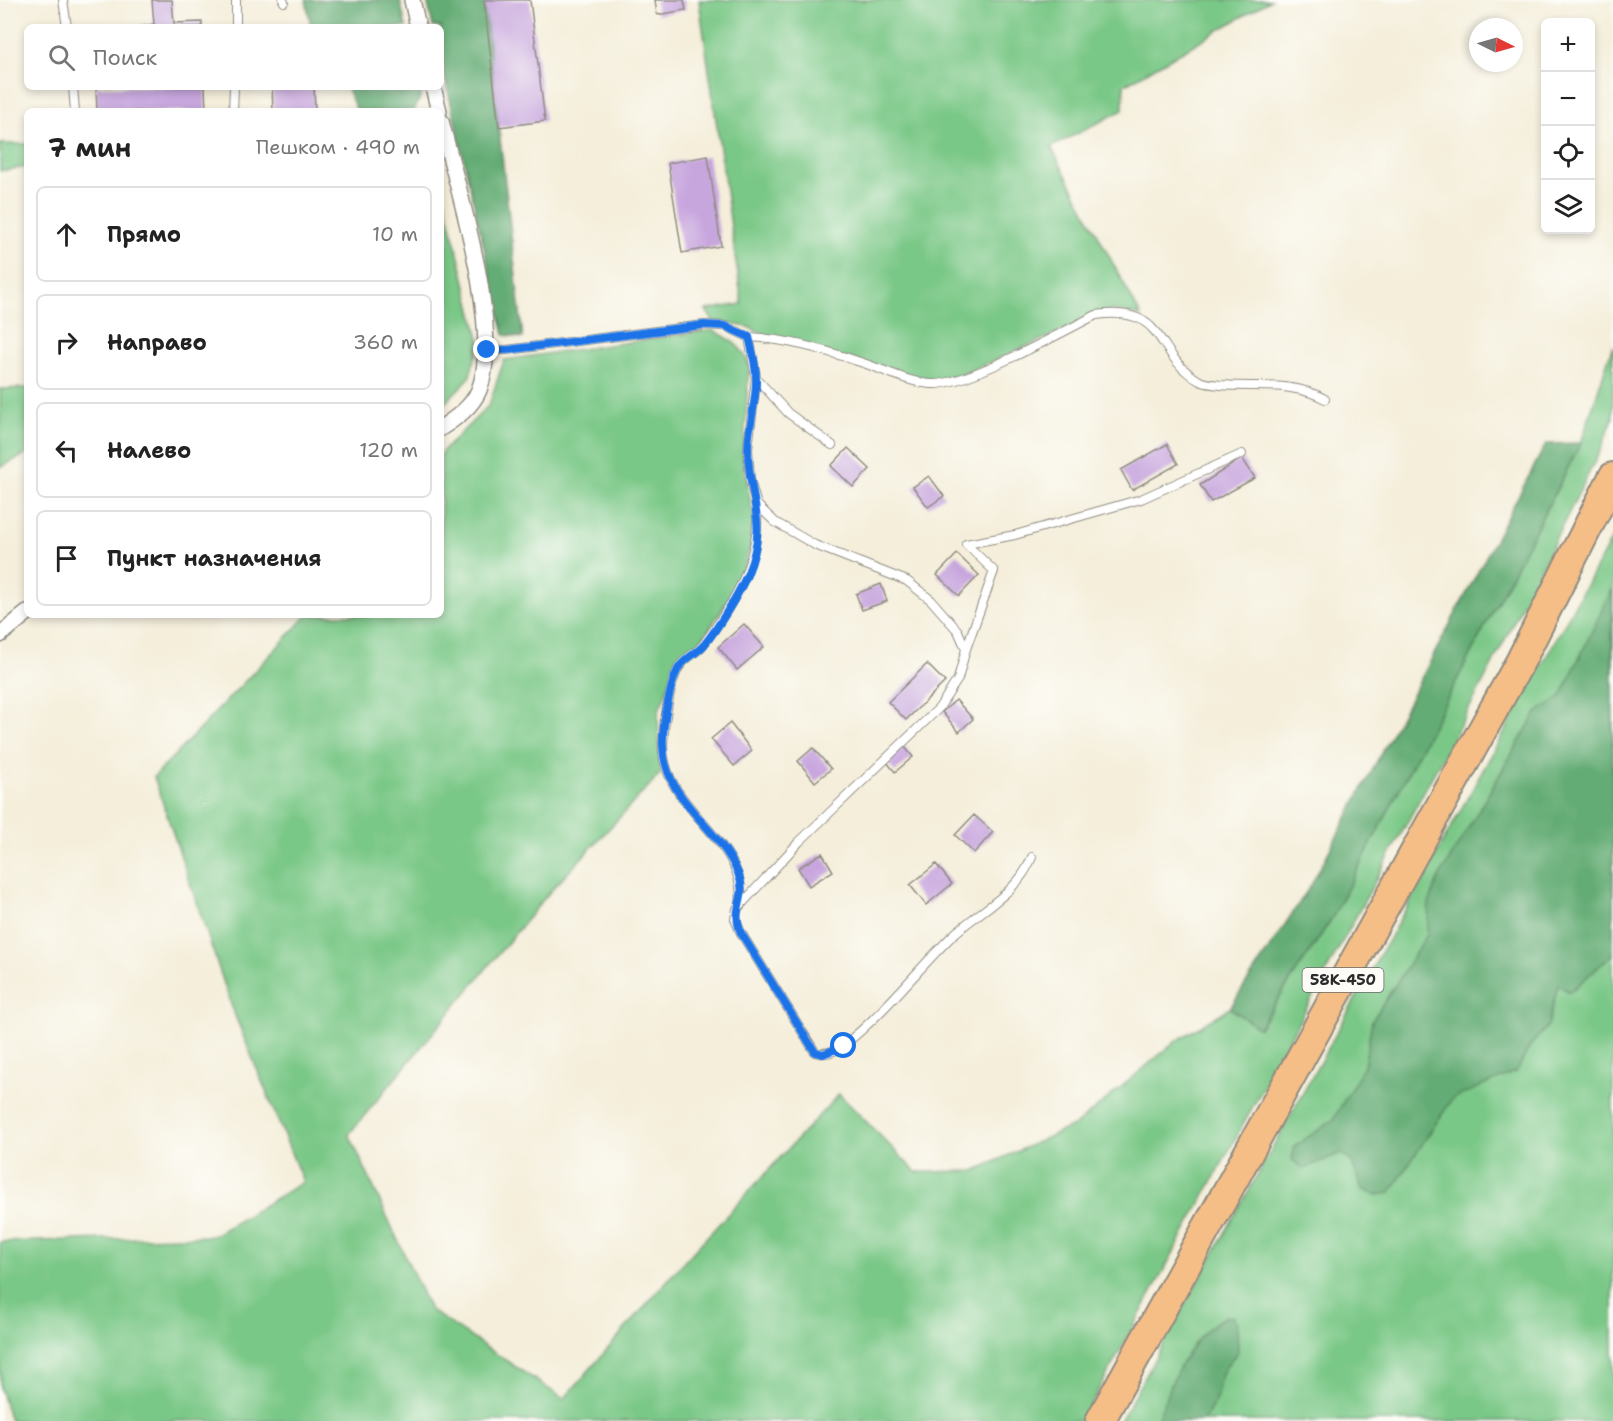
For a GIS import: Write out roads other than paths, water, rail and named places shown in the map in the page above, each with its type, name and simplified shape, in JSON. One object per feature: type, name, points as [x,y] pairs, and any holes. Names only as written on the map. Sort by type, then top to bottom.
[{"type":"highway","name":"58К-450","points":[[1100,1421],[1520,662],[1613,477]]},
{"type":"street","points":[[412,0],[417,24]]},
{"type":"street","points":[[434,90],[438,108]]},
{"type":"street","points":[[444,134],[480,286],[487,350],[479,390],[466,410],[444,426]]},
{"type":"street","points":[[0,635],[24,615]]},
{"type":"lane","points":[[63,0],[67,24]]},
{"type":"lane","points":[[236,0],[236,24]]},
{"type":"lane","points":[[73,90],[75,108]]},
{"type":"lane","points":[[233,108],[234,90]]},
{"type":"lane","points":[[487,350],[507,350],[704,325],[725,326],[749,337],[774,340],[855,360],[932,384],[950,382],[981,371],[1096,315],[1114,313],[1143,319],[1184,368],[1199,380],[1231,386],[1294,387],[1311,391],[1325,399]]},
{"type":"lane","points":[[749,337],[756,378],[748,449],[750,481],[758,506],[759,529],[747,576],[704,645],[679,667],[665,719],[663,745],[666,768],[680,798],[713,834],[738,873],[741,888],[740,906],[735,919],[741,933],[815,1052],[823,1054],[844,1046],[949,939],[1000,898],[1027,871],[1032,857]]},
{"type":"lane","points":[[756,378],[788,413],[832,445]]},
{"type":"lane","points":[[740,906],[831,810],[939,708],[958,679],[966,649],[994,571],[966,544],[1015,535],[1141,499],[1242,454]]},
{"type":"lane","points":[[758,506],[775,522],[815,545],[907,580],[931,600],[958,631],[966,649]]}]
